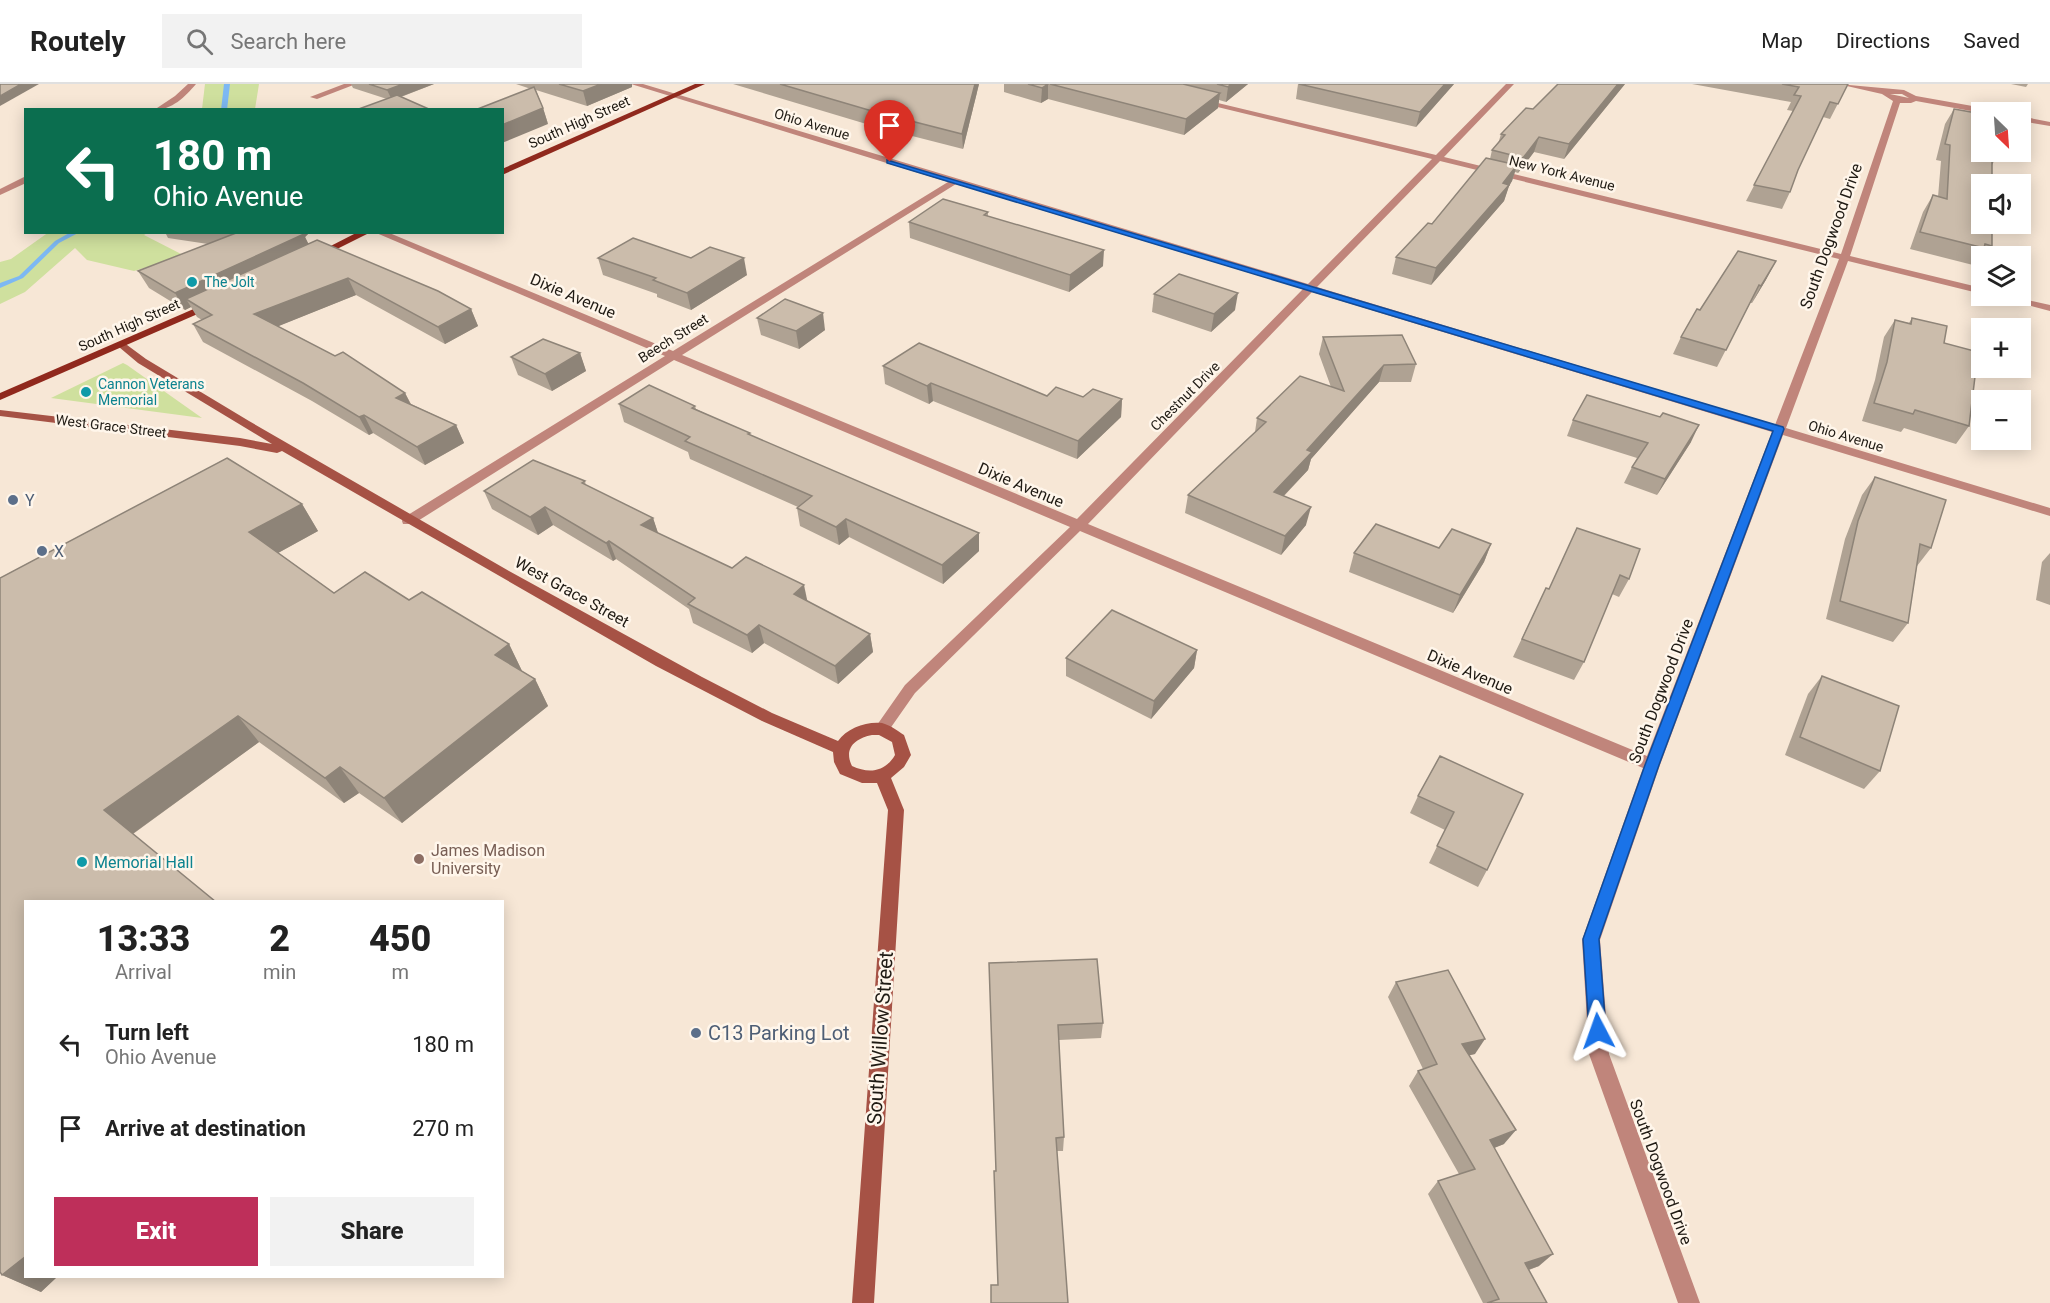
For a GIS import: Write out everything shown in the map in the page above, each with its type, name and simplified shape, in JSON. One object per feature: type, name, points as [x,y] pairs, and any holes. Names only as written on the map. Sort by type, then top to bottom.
[{"type":"main road","name":"South High Street","points":[[504,171],[701,84]]},
{"type":"main road","points":[[305,261],[364,234]]},
{"type":"main road","name":"South High Street","points":[[0,397],[123,345],[221,300]]},
{"type":"street","points":[[161,108],[178,98],[192,84]]},
{"type":"street","points":[[314,98],[352,84]]},
{"type":"street","name":"Ohio Avenue","points":[[635,84],[2050,512]]},
{"type":"street","name":"Chestnut Drive","points":[[882,729],[910,689],[1078,526],[1510,84]]},
{"type":"street","points":[[1842,84],[1898,92],[1914,98],[1971,108]]},
{"type":"street","name":"South Dogwood Drive","points":[[1689,1303],[1599,1054],[1591,939],[1652,765],[1844,258],[1898,92]]},
{"type":"street","name":"New York Avenue","points":[[1194,98],[1971,288]]},
{"type":"street","points":[[2031,120],[2050,124]]},
{"type":"street","points":[[0,192],[24,180]]},
{"type":"street","name":"Beech Street","points":[[408,521],[955,181]]},
{"type":"street","name":"Dixie Avenue","points":[[383,234],[1652,765]]},
{"type":"street","points":[[2031,304],[2050,308]]},
{"type":"street","name":"West Grace Street","points":[[123,345],[142,361],[293,454],[408,521],[705,687],[787,727],[840,748]]},
{"type":"street","name":"West Grace Street","points":[[0,413],[248,443],[293,454]]},
{"type":"street","points":[[882,729],[899,739],[903,755],[899,764],[882,776],[862,778],[846,770],[839,756],[840,748],[851,735],[861,730],[882,729]]},
{"type":"street","name":"South Willow Street","points":[[863,1303],[896,810],[882,776]]},
{"type":"green space","points":[[205,84],[259,84],[255,108],[202,108]]},
{"type":"green space","points":[[46,234],[146,234],[144,235],[185,256],[134,271],[87,260],[75,248],[25,292],[0,304],[0,262],[11,259]]},
{"type":"green space","points":[[123,363],[127,365],[202,418],[51,398]]},
{"type":"building","points":[[0,84],[21,84],[0,96]]},
{"type":"building","points":[[369,84],[403,84],[387,90]]},
{"type":"building","points":[[559,84],[601,84],[583,91]]},
{"type":"building","points":[[780,84],[975,84],[962,134]]},
{"type":"building","points":[[1028,84],[1048,84],[1042,88]]},
{"type":"building","points":[[1050,84],[1183,84],[1220,93],[1186,119]]},
{"type":"building","points":[[1299,84],[1445,84],[1420,112]]},
{"type":"building","points":[[1558,84],[1618,84],[1569,144],[1539,137],[1523,158],[1492,150],[1505,135],[1501,134],[1526,108],[1533,109]]},
{"type":"building","points":[[1782,84],[1848,84],[1838,104],[1830,102],[1790,192],[1754,185],[1801,96],[1794,95],[1799,87]]},
{"type":"building","points":[[534,87],[543,108],[504,124],[504,108],[480,108]]},
{"type":"building","points":[[397,95],[426,108],[361,108]]},
{"type":"building","points":[[1954,109],[1971,112],[1971,162],[1992,162],[1992,174],[1971,174],[1971,234],[1992,234],[1992,246],[1985,244],[1984,246],[1976,246],[1920,232],[1933,195],[1947,199],[1950,145],[1945,144]]},
{"type":"building","points":[[1486,158],[1517,165],[1503,183],[1509,185],[1436,268],[1396,257],[1428,223],[1432,224]]},
{"type":"building","points":[[943,199],[988,212],[984,215],[1104,250],[1070,275],[909,222]]},
{"type":"building","points":[[233,234],[304,234],[175,293],[138,271]]},
{"type":"building","points":[[633,238],[691,258],[710,247],[744,258],[687,293],[653,280],[656,278],[598,258]]},
{"type":"building","points":[[317,240],[438,291],[471,309],[438,327],[348,278],[254,314],[335,356],[343,352],[405,393],[396,398],[456,425],[417,447],[364,415],[359,417],[303,383],[193,324],[212,315],[186,299]]},
{"type":"building","points":[[1738,251],[1776,261],[1761,286],[1759,285],[1726,350],[1681,337],[1697,309],[1700,310]]},
{"type":"building","points":[[1179,274],[1238,293],[1214,314],[1154,294]]},
{"type":"building","points":[[785,299],[823,313],[796,331],[757,318]]},
{"type":"building","points":[[1912,318],[1947,326],[1944,343],[1971,350],[1971,378],[1975,378],[1973,390],[1971,390],[1969,426],[1915,410],[1913,414],[1874,403],[1887,362],[1895,320],[1911,324]]},
{"type":"building","points":[[1402,335],[1416,364],[1384,365],[1307,450],[1312,452],[1274,492],[1311,507],[1285,536],[1188,495],[1266,422],[1257,418],[1300,376],[1344,391],[1323,337]]},
{"type":"building","points":[[543,339],[580,353],[545,374],[511,357]]},
{"type":"building","points":[[919,343],[1047,396],[1056,387],[1083,397],[1093,389],[1122,399],[1078,441],[931,383],[927,386],[883,366]]},
{"type":"building","points":[[649,385],[695,406],[692,408],[750,433],[748,434],[979,533],[942,565],[846,519],[836,527],[797,508],[812,496],[685,441],[690,437],[619,404]]},
{"type":"building","points":[[1587,395],[1660,417],[1663,413],[1699,425],[1665,479],[1632,467],[1648,443],[1573,420]]},
{"type":"building","name":"Memorial Hall","points":[[227,458],[302,504],[249,532],[334,593],[365,572],[409,600],[422,592],[509,644],[495,655],[535,679],[384,798],[340,767],[325,778],[238,716],[104,810],[214,900],[24,900],[24,1258],[2,1275],[0,1272],[0,578]]},
{"type":"building","points":[[533,460],[585,481],[582,483],[653,518],[641,525],[732,568],[746,557],[804,585],[794,594],[870,634],[835,666],[759,625],[747,635],[688,604],[695,598],[609,541],[606,543],[545,507],[530,517],[484,491]]},
{"type":"building","points":[[1875,477],[1946,500],[1931,548],[1920,544],[1908,623],[1840,601],[1858,521]]},
{"type":"building","points":[[1376,524],[1439,548],[1452,529],[1491,544],[1460,595],[1354,553]]},
{"type":"building","points":[[1577,528],[1640,549],[1629,579],[1620,575],[1584,662],[1522,639],[1546,588],[1549,589]]},
{"type":"building","points":[[1112,610],[1197,650],[1154,701],[1066,658]]},
{"type":"building","points":[[1822,676],[1899,706],[1880,771],[1800,737]]},
{"type":"building","points":[[1440,756],[1523,794],[1487,870],[1437,846],[1454,812],[1418,796]]},
{"type":"building","points":[[1097,959],[1103,1023],[1058,1025],[1064,1137],[1056,1138],[1068,1303],[991,1303],[991,1285],[998,1285],[989,963]]},
{"type":"building","points":[[1448,970],[1485,1039],[1462,1044],[1516,1130],[1490,1140],[1553,1254],[1525,1263],[1547,1303],[1487,1303],[1499,1299],[1438,1181],[1475,1169],[1418,1071],[1437,1064],[1396,982]]},
{"type":"waterway","points":[[224,108],[227,84]]},
{"type":"waterway","points":[[0,286],[21,277],[57,242],[73,234]]},
{"type":"place","name":"The Jolt","points":[[192,282]]},
{"type":"place","name":"Cannon Veterans Memorial","points":[[86,392]]},
{"type":"place","name":"Y","points":[[13,500]]},
{"type":"place","name":"X","points":[[42,551]]},
{"type":"place","name":"James Madison University","points":[[419,859]]},
{"type":"place","name":"Memorial Hall","points":[[82,862]]},
{"type":"place","name":"C13 Parking Lot","points":[[696,1033]]},
{"type":"route","points":[[890,162],[1779,429],[1652,765],[1591,939],[1598,1031]]}]
